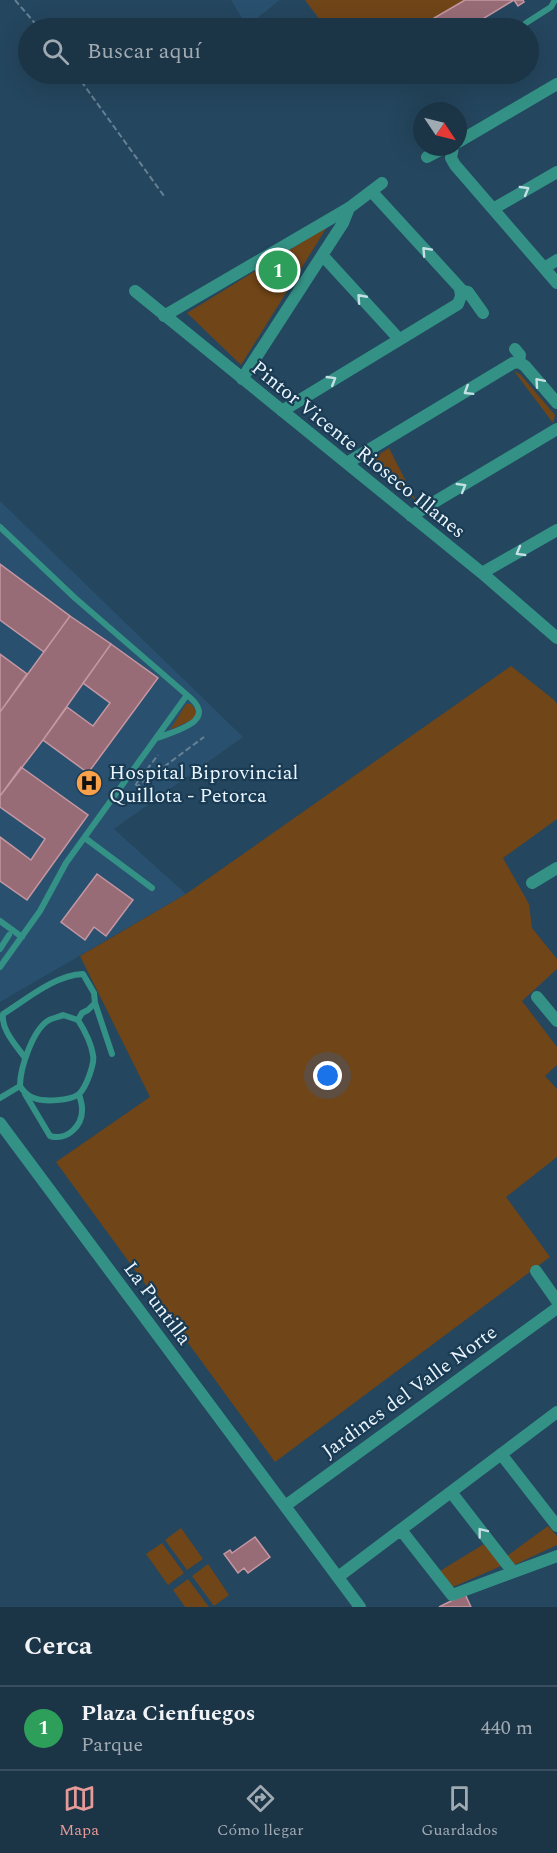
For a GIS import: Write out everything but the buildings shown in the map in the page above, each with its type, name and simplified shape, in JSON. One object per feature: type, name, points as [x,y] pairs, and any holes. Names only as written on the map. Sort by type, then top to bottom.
[{"type":"street","points":[[467,137],[557,84]]},
{"type":"street","points":[[451,156],[452,162],[557,283]]},
{"type":"street","points":[[493,209],[557,172]]},
{"type":"street","points":[[164,316],[349,208],[382,183]]},
{"type":"street","points":[[372,192],[461,293]]},
{"type":"street","points":[[242,379],[344,223],[349,208]]},
{"type":"street","points":[[323,256],[399,339]]},
{"type":"street","points":[[544,268],[557,260]]},
{"type":"street","name":"Pintor Vicente Rioseco Illanes","points":[[135,291],[482,573],[557,638]]},
{"type":"street","points":[[461,293],[468,292],[483,313]]},
{"type":"street","points":[[282,411],[458,304],[461,293]]},
{"type":"street","points":[[515,349],[520,355],[519,362]]},
{"type":"street","points":[[347,463],[513,363],[519,362],[525,366],[557,403]]},
{"type":"street","points":[[411,516],[557,429]]},
{"type":"street","points":[[482,573],[557,530]]},
{"type":"street","points":[[557,868],[557,875]]},
{"type":"street","points":[[532,883],[557,868]]},
{"type":"street","points":[[537,997],[557,1021]]},
{"type":"street","name":"La Puntilla","points":[[0,1123],[360,1607]]},
{"type":"street","points":[[536,1270],[557,1301]]},
{"type":"street","name":"Jardines del Valle Norte","points":[[285,1506],[557,1308]]},
{"type":"street","points":[[338,1577],[556,1415]]},
{"type":"street","points":[[501,1454],[557,1526]]},
{"type":"street","points":[[451,1492],[513,1572]]},
{"type":"street","points":[[401,1530],[452,1595],[557,1556]]},
{"type":"lane","points":[[534,18],[551,7],[555,0]]},
{"type":"lane","points":[[0,527],[75,598],[199,707],[200,713],[196,721],[156,738]]},
{"type":"lane","points":[[0,967],[40,911],[66,863],[187,695]]},
{"type":"lane","points":[[85,838],[152,888]]},
{"type":"lane","points":[[0,921],[22,937]]},
{"type":"lane","points":[[0,949],[9,935]]},
{"type":"lane","points":[[25,1058],[6,1031],[2,1022],[3,1014],[54,982],[72,974],[83,974],[94,993],[95,1003],[112,1054]]},
{"type":"lane","points":[[78,1020],[82,1012],[95,1003]]},
{"type":"lane","points":[[63,1016],[78,1020],[89,1038],[94,1057],[88,1078],[79,1094],[82,1110],[79,1125],[70,1133],[57,1138],[50,1136],[22,1089],[25,1058],[34,1038],[48,1020],[63,1016]]},
{"type":"lane","points":[[22,1089],[33,1098],[46,1101],[63,1100],[79,1094]]},
{"type":"lane","points":[[0,1098],[22,1089]]},
{"type":"path","points":[[15,0],[30,18]]},
{"type":"path","points":[[83,84],[164,196]]},
{"type":"path","points":[[127,779],[138,786],[204,737]]},
{"type":"path","points":[[136,784],[158,755]]},
{"type":"shaded area","points":[[231,0],[280,0],[257,18],[242,18]]},
{"type":"shaded area","points":[[305,0],[465,0],[434,18],[318,18]]},
{"type":"shaded area","points":[[327,227],[241,365],[187,313]]},
{"type":"shaded area","points":[[514,371],[520,374],[555,415],[553,423]]},
{"type":"shaded area","points":[[389,448],[416,501],[370,460]]},
{"type":"shaded area","name":"Hospital Biprovincial Quillota - Petorca","points":[[0,501],[243,737],[114,829],[186,894],[0,1002]]},
{"type":"shaded area","points":[[511,666],[557,704],[557,819],[503,858],[529,904],[532,928],[557,959],[557,969],[522,1001],[557,1047],[557,1065],[545,1076],[557,1089],[557,1157],[506,1197],[550,1257],[275,1462],[56,1162],[150,1097],[80,956],[186,894]]},
{"type":"shaded area","points":[[186,704],[191,704],[195,709],[194,719],[170,730]]},
{"type":"shaded area","points":[[548,1526],[557,1536],[557,1545],[514,1565],[507,1556]]},
{"type":"shaded area","points":[[181,1528],[203,1559],[187,1570],[165,1540]]},
{"type":"shaded area","points":[[162,1543],[184,1573],[168,1585],[146,1554]]},
{"type":"shaded area","points":[[484,1544],[501,1566],[453,1587],[440,1571]]},
{"type":"shaded area","points":[[208,1564],[229,1595],[214,1606],[192,1576]]},
{"type":"shaded area","points":[[188,1579],[209,1607],[185,1607],[173,1590]]},
{"type":"place","name":"Plaza Cienfuegos","points":[[278,270]]},
{"type":"place","name":"Hospital Biprovincial Quillota - Petorca","points":[[89,783]]}]
